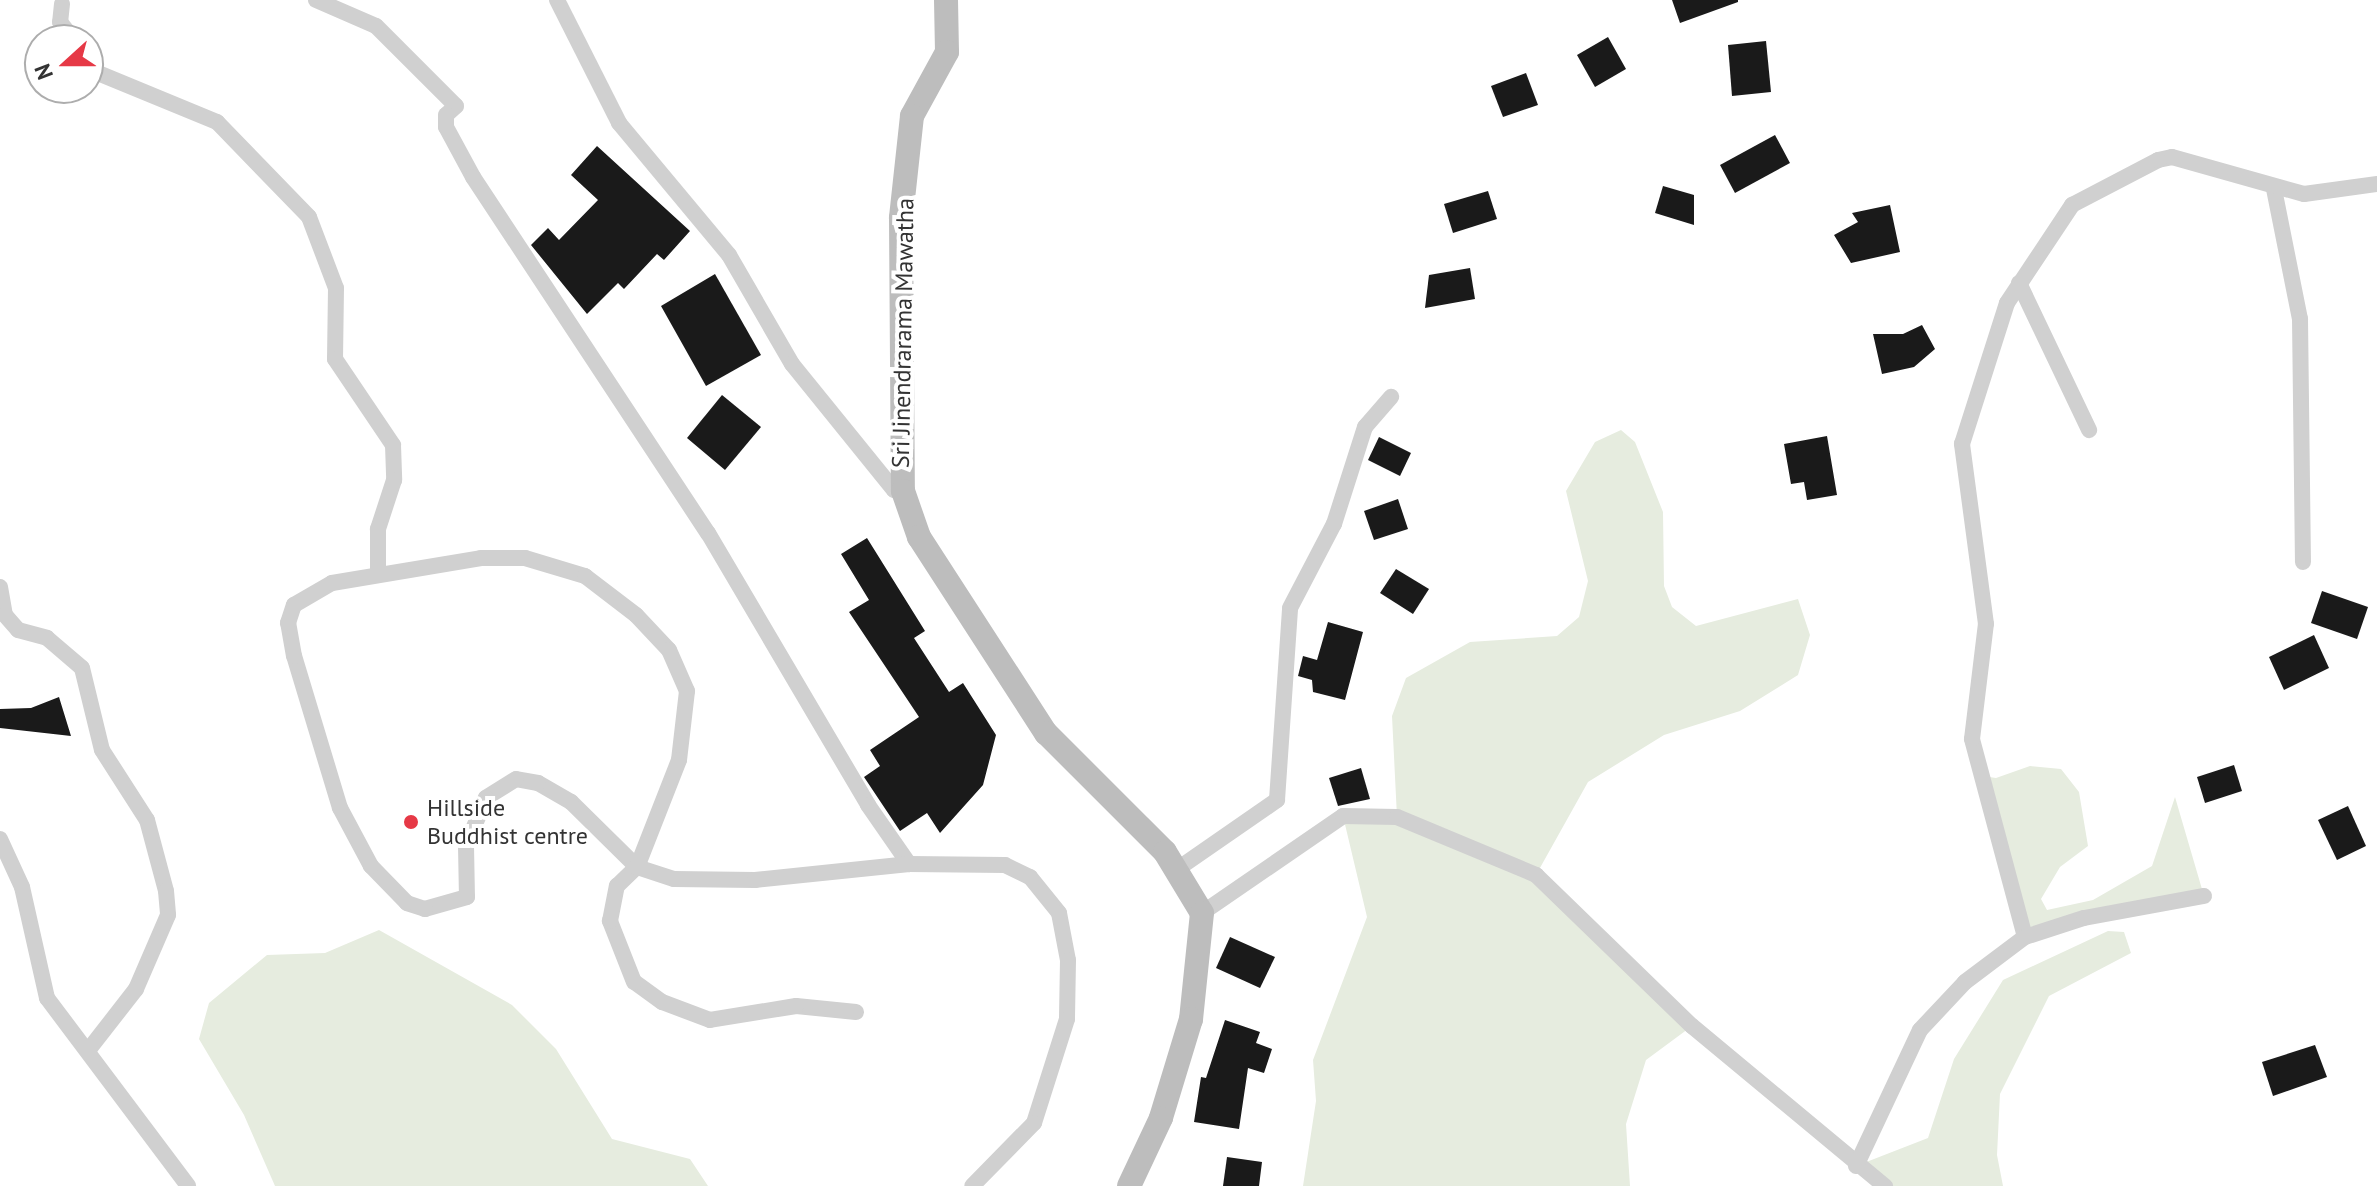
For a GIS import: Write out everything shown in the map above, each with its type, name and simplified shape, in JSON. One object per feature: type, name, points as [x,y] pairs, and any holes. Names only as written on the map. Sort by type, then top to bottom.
[{"type":"main road","name":"Sri Jinendrarama Mawatha","points":[[946,0],[947,52],[912,116],[901,218],[903,491],[919,537],[1046,733],[1176,870],[1202,913]]},
{"type":"main road","points":[[1129,1186],[1161,1118],[1191,1019],[1202,913]]},
{"type":"street","points":[[316,0],[376,26],[456,106],[446,115],[446,127],[473,177],[708,533],[909,864]]},
{"type":"street","points":[[557,0],[619,123],[729,255],[792,364],[894,490],[903,491]]},
{"type":"street","points":[[62,4],[62,24]]},
{"type":"street","points":[[104,75],[217,122],[309,217],[336,288],[335,359],[393,445],[394,480],[378,529],[378,574]]},
{"type":"street","points":[[2025,937],[1972,739],[1986,624],[1962,444],[2019,283],[2072,205],[2158,160],[2172,157],[2249,175],[2274,189],[2304,194],[2377,184]]},
{"type":"street","points":[[2274,189],[2300,319],[2303,562]]},
{"type":"street","points":[[2019,283],[2089,430]]},
{"type":"street","points":[[1176,870],[1277,800],[1290,608],[1334,524],[1365,427],[1391,397]]},
{"type":"street","points":[[856,1012],[796,1006],[710,1020],[662,1002],[634,982],[610,921],[617,886],[637,867],[679,760],[687,691],[669,650],[636,615],[585,576],[525,558],[481,558],[378,574],[308,593],[294,605],[288,623],[340,808],[371,866],[407,903],[425,909],[467,897],[466,846],[476,819],[498,784],[516,779],[571,802],[637,867],[674,879],[755,880],[909,864],[1005,865],[1030,877],[1059,913],[1065,944],[1067,1019],[1034,1123],[972,1186]]},
{"type":"street","points":[[0,587],[5,615],[18,630],[47,638],[82,668],[102,750],[147,820],[166,891],[168,915],[136,989],[90,1048]]},
{"type":"street","points":[[1202,913],[1343,816],[1397,817],[1536,875],[1692,1026],[1856,1166],[1885,1186]]},
{"type":"street","points":[[0,839],[22,887],[47,998],[90,1048],[110,1090],[146,1122],[188,1186]]},
{"type":"street","points":[[1856,1166],[1920,1030],[1965,982],[2025,937],[2084,918],[2204,896]]},
{"type":"shaded area","points":[[1621,430],[1635,442],[1663,512],[1664,586],[1672,607],[1696,626],[1798,599],[1810,635],[1798,675],[1740,711],[1664,735],[1588,782],[1536,875],[1692,1026],[1646,1060],[1626,1124],[1630,1186],[1303,1186],[1316,1101],[1313,1060],[1367,917],[1343,816],[1397,817],[1392,716],[1406,678],[1470,642],[1557,636],[1579,617],[1588,581],[1566,491],[1595,442]]},
{"type":"shaded area","points":[[2030,766],[2061,769],[2079,792],[2088,846],[2060,867],[2041,899],[2047,910],[2093,900],[2152,866],[2175,797],[2204,896],[2025,937],[1976,775],[1996,778]]},
{"type":"shaded area","points":[[379,930],[512,1005],[556,1049],[612,1139],[690,1159],[708,1186],[275,1186],[244,1115],[199,1039],[209,1003],[267,955],[325,953]]},
{"type":"shaded area","points":[[2108,931],[2124,932],[2131,953],[2049,996],[2000,1094],[1997,1155],[2003,1186],[1885,1186],[1856,1166],[1928,1138],[1954,1059],[2003,980]]},
{"type":"building","points":[[1672,0],[1738,0],[1738,2],[1680,23]]},
{"type":"building","points":[[1608,37],[1626,69],[1595,87],[1577,55]]},
{"type":"building","points":[[1766,41],[1771,92],[1732,96],[1728,45]]},
{"type":"building","points":[[1526,73],[1538,105],[1503,117],[1491,86]]},
{"type":"building","points":[[1775,135],[1790,163],[1735,193],[1720,165]]},
{"type":"building","points":[[597,146],[690,231],[664,260],[657,254],[624,289],[618,283],[587,314],[531,245],[548,228],[559,240],[598,200],[571,175]]},
{"type":"building","points":[[1663,186],[1694,195],[1694,225],[1655,213]]},
{"type":"building","points":[[1488,191],[1497,219],[1453,233],[1444,204]]},
{"type":"building","points":[[1890,205],[1900,252],[1851,263],[1834,235],[1858,222],[1852,213]]},
{"type":"building","points":[[1470,268],[1475,299],[1425,308],[1429,275]]},
{"type":"building","points":[[715,274],[761,355],[706,386],[661,306]]},
{"type":"building","points":[[1922,325],[1935,349],[1914,367],[1882,374],[1873,334],[1903,334]]},
{"type":"building","points":[[722,395],[761,427],[725,470],[687,438]]},
{"type":"building","points":[[1827,436],[1837,495],[1807,500],[1804,482],[1791,484],[1784,444]]},
{"type":"building","points":[[1379,437],[1411,453],[1400,476],[1368,460]]},
{"type":"building","points":[[1398,499],[1408,529],[1374,540],[1364,511]]},
{"type":"building","points":[[867,538],[925,631],[914,638],[949,692],[963,683],[996,735],[983,785],[940,833],[927,813],[900,831],[864,777],[880,766],[870,750],[919,717],[849,612],[869,600],[841,554]]},
{"type":"building","points":[[1396,569],[1429,589],[1413,614],[1380,593]]},
{"type":"building","points":[[2322,591],[2368,607],[2357,639],[2311,623]]},
{"type":"building","points":[[1328,622],[1363,632],[1345,700],[1313,692],[1312,680],[1298,676],[1303,656],[1317,660]]},
{"type":"building","points":[[2314,635],[2329,668],[2284,690],[2269,657]]},
{"type":"building","points":[[59,697],[71,736],[0,728],[0,709],[31,708]]},
{"type":"building","points":[[2234,765],[2242,791],[2205,803],[2197,777]]},
{"type":"building","points":[[1361,768],[1370,799],[1338,806],[1329,778]]},
{"type":"building","points":[[2348,806],[2366,846],[2337,860],[2318,820]]},
{"type":"building","points":[[1230,937],[1275,957],[1260,988],[1216,968]]},
{"type":"building","points":[[1225,1020],[1260,1032],[1256,1043],[1272,1049],[1264,1073],[1248,1068],[1239,1129],[1194,1122],[1201,1077],[1206,1078]]},
{"type":"building","points":[[2315,1045],[2327,1077],[2273,1096],[2262,1062]]},
{"type":"building","points":[[1227,1157],[1262,1162],[1259,1186],[1223,1186]]},
{"type":"place","name":"Hillside Buddhist centre","points":[[411,822]]}]
